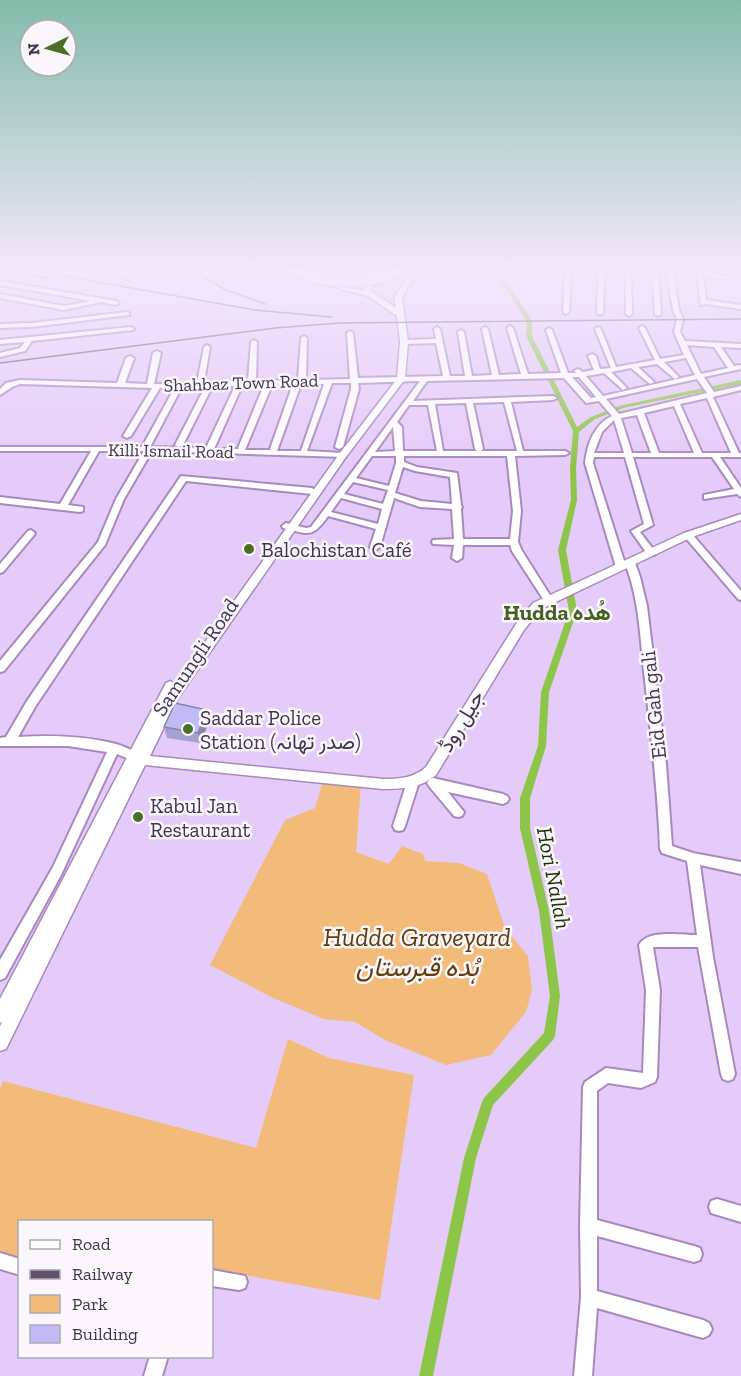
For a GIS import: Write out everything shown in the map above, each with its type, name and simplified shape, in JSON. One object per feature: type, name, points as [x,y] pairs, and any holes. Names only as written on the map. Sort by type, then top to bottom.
[{"type":"main road","name":"Samungli Road","points":[[289,527],[340,452],[396,379],[403,361],[403,336]]},
{"type":"main road","name":"Samungli Road","points":[[0,1043],[44,945],[138,758],[173,696],[340,452]]},
{"type":"main road","name":"جیل روڈ","points":[[430,780],[520,627],[537,606],[688,535],[741,517]]},
{"type":"main road","points":[[138,758],[383,784],[430,780]]},
{"type":"main road","name":"Samungli Road","points":[[0,1015],[44,945]]},
{"type":"street","points":[[0,342],[64,336]]},
{"type":"street","points":[[340,452],[354,389],[350,336]]},
{"type":"street","points":[[439,336],[447,378]]},
{"type":"street","points":[[462,336],[469,377]]},
{"type":"street","points":[[487,336],[496,377]]},
{"type":"street","points":[[513,336],[525,376]]},
{"type":"street","points":[[551,336],[564,374],[589,401],[700,380],[737,368],[717,346]]},
{"type":"street","points":[[600,336],[610,369],[623,388]]},
{"type":"street","points":[[646,336],[658,360],[675,377]]},
{"type":"street","points":[[679,336],[700,380],[710,394],[738,455],[589,455],[602,424],[613,412],[639,411],[710,394],[741,388]]},
{"type":"street","points":[[274,449],[300,382],[304,338]]},
{"type":"street","points":[[0,355],[23,350],[29,340]]},
{"type":"street","points":[[404,342],[440,341]]},
{"type":"street","points":[[252,383],[254,342]]},
{"type":"street","points":[[681,343],[741,346]]},
{"type":"street","points":[[200,385],[207,347]]},
{"type":"street","points":[[127,436],[153,386],[157,353]]},
{"type":"street","points":[[579,373],[687,354]]},
{"type":"street","points":[[592,356],[597,369]]},
{"type":"street","points":[[120,386],[130,358]]},
{"type":"street","points":[[579,373],[634,367],[658,360]]},
{"type":"street","points":[[634,367],[650,382]]},
{"type":"street","points":[[579,373],[613,412],[649,525],[635,531],[651,553]]},
{"type":"street","name":"Shahbaz Town Road","points":[[0,393],[14,383],[153,386],[540,376],[579,373]]},
{"type":"street","points":[[289,527],[306,531],[314,530],[425,379]]},
{"type":"street","points":[[304,450],[329,381]]},
{"type":"street","points":[[242,448],[269,383]]},
{"type":"street","points":[[179,445],[210,384]]},
{"type":"street","points":[[210,448],[240,384]]},
{"type":"street","points":[[0,668],[5,651],[102,543],[120,499],[180,385]]},
{"type":"street","points":[[407,403],[553,398]]},
{"type":"street","points":[[507,400],[516,451],[517,511],[514,542],[517,551],[548,600]]},
{"type":"street","points":[[469,401],[479,449]]},
{"type":"street","points":[[431,402],[440,450]]},
{"type":"street","points":[[676,403],[699,455]]},
{"type":"street","points":[[639,411],[656,455]]},
{"type":"street","points":[[375,547],[392,491],[399,458],[398,427],[393,423]]},
{"type":"street","name":"Killi Ismail Road","points":[[0,449],[96,450],[147,447],[340,452]]},
{"type":"street","points":[[62,508],[96,450]]},
{"type":"street","points":[[368,454],[399,458],[516,451],[565,453]]},
{"type":"street","name":"Eid Gah gali","points":[[589,455],[594,480],[625,565],[636,577],[644,621],[658,743],[666,849],[693,858]]},
{"type":"street","points":[[707,497],[739,492],[714,455]]},
{"type":"street","points":[[399,458],[416,469],[454,475],[458,507],[457,558]]},
{"type":"street","points":[[5,742],[184,478],[312,491]]},
{"type":"street","points":[[351,479],[392,491],[420,504],[458,507]]},
{"type":"street","points":[[339,495],[387,508]]},
{"type":"street","points":[[0,500],[80,509]]},
{"type":"street","points":[[326,513],[380,527]]},
{"type":"street","points":[[0,570],[32,533]]},
{"type":"street","points":[[688,535],[741,597]]},
{"type":"street","points":[[436,542],[514,542]]},
{"type":"street","points":[[5,742],[57,739],[114,748],[138,758]]},
{"type":"street","points":[[0,973],[57,871],[114,748]]},
{"type":"street","points":[[430,780],[503,799]]},
{"type":"street","points":[[430,780],[458,812]]},
{"type":"street","points":[[399,826],[413,782]]},
{"type":"street","points":[[728,1074],[704,941],[693,858],[741,868]]},
{"type":"street","points":[[583,1376],[589,1297],[590,1087],[606,1075],[641,1081],[650,1077],[653,990],[646,945],[651,941],[704,941]]},
{"type":"street","points":[[717,1207],[741,1214]]},
{"type":"street","points":[[588,1225],[694,1254]]},
{"type":"street","points":[[0,1261],[18,1266]]},
{"type":"street","points":[[213,1278],[239,1282]]},
{"type":"street","points":[[589,1297],[703,1329]]},
{"type":"street","points":[[153,1376],[158,1358]]},
{"type":"green space","name":"Hudda Graveyard ہُدہ قبرستان","points":[[324,778],[361,782],[356,852],[389,864],[402,846],[423,854],[425,861],[459,863],[487,874],[505,928],[528,956],[532,990],[526,1012],[491,1055],[446,1065],[385,1040],[355,1022],[324,1019],[273,998],[210,965],[285,820],[315,808]]},
{"type":"green space","points":[[288,1039],[329,1058],[414,1075],[380,1300],[213,1269],[213,1220],[18,1220],[18,1257],[0,1251],[0,1089],[3,1081],[256,1148]]},
{"type":"building","points":[[175,703],[207,710],[198,733],[164,727]]},
{"type":"waterway","points":[[529,336],[576,431]]},
{"type":"waterway","name":"Hori Nallah","points":[[576,431],[593,418],[621,407],[741,382]]},
{"type":"waterway","name":"Hori Nallah","points":[[426,1376],[470,1158],[488,1102],[549,1036],[555,996],[544,911],[525,828],[525,798],[542,746],[545,692],[573,611],[562,550],[574,500],[573,468],[576,431]]},
{"type":"railway","points":[[0,363],[210,336]]},
{"type":"place","name":"Balochistan Café","points":[[249,549]]},
{"type":"place","name":"Saddar Police Station (صدر تھانہ)","points":[[188,729]]},
{"type":"place","name":"Kabul Jan Restaurant","points":[[138,817]]},
{"type":"district","name":"Hudda ھُدہ","points":[[557,612]]}]
